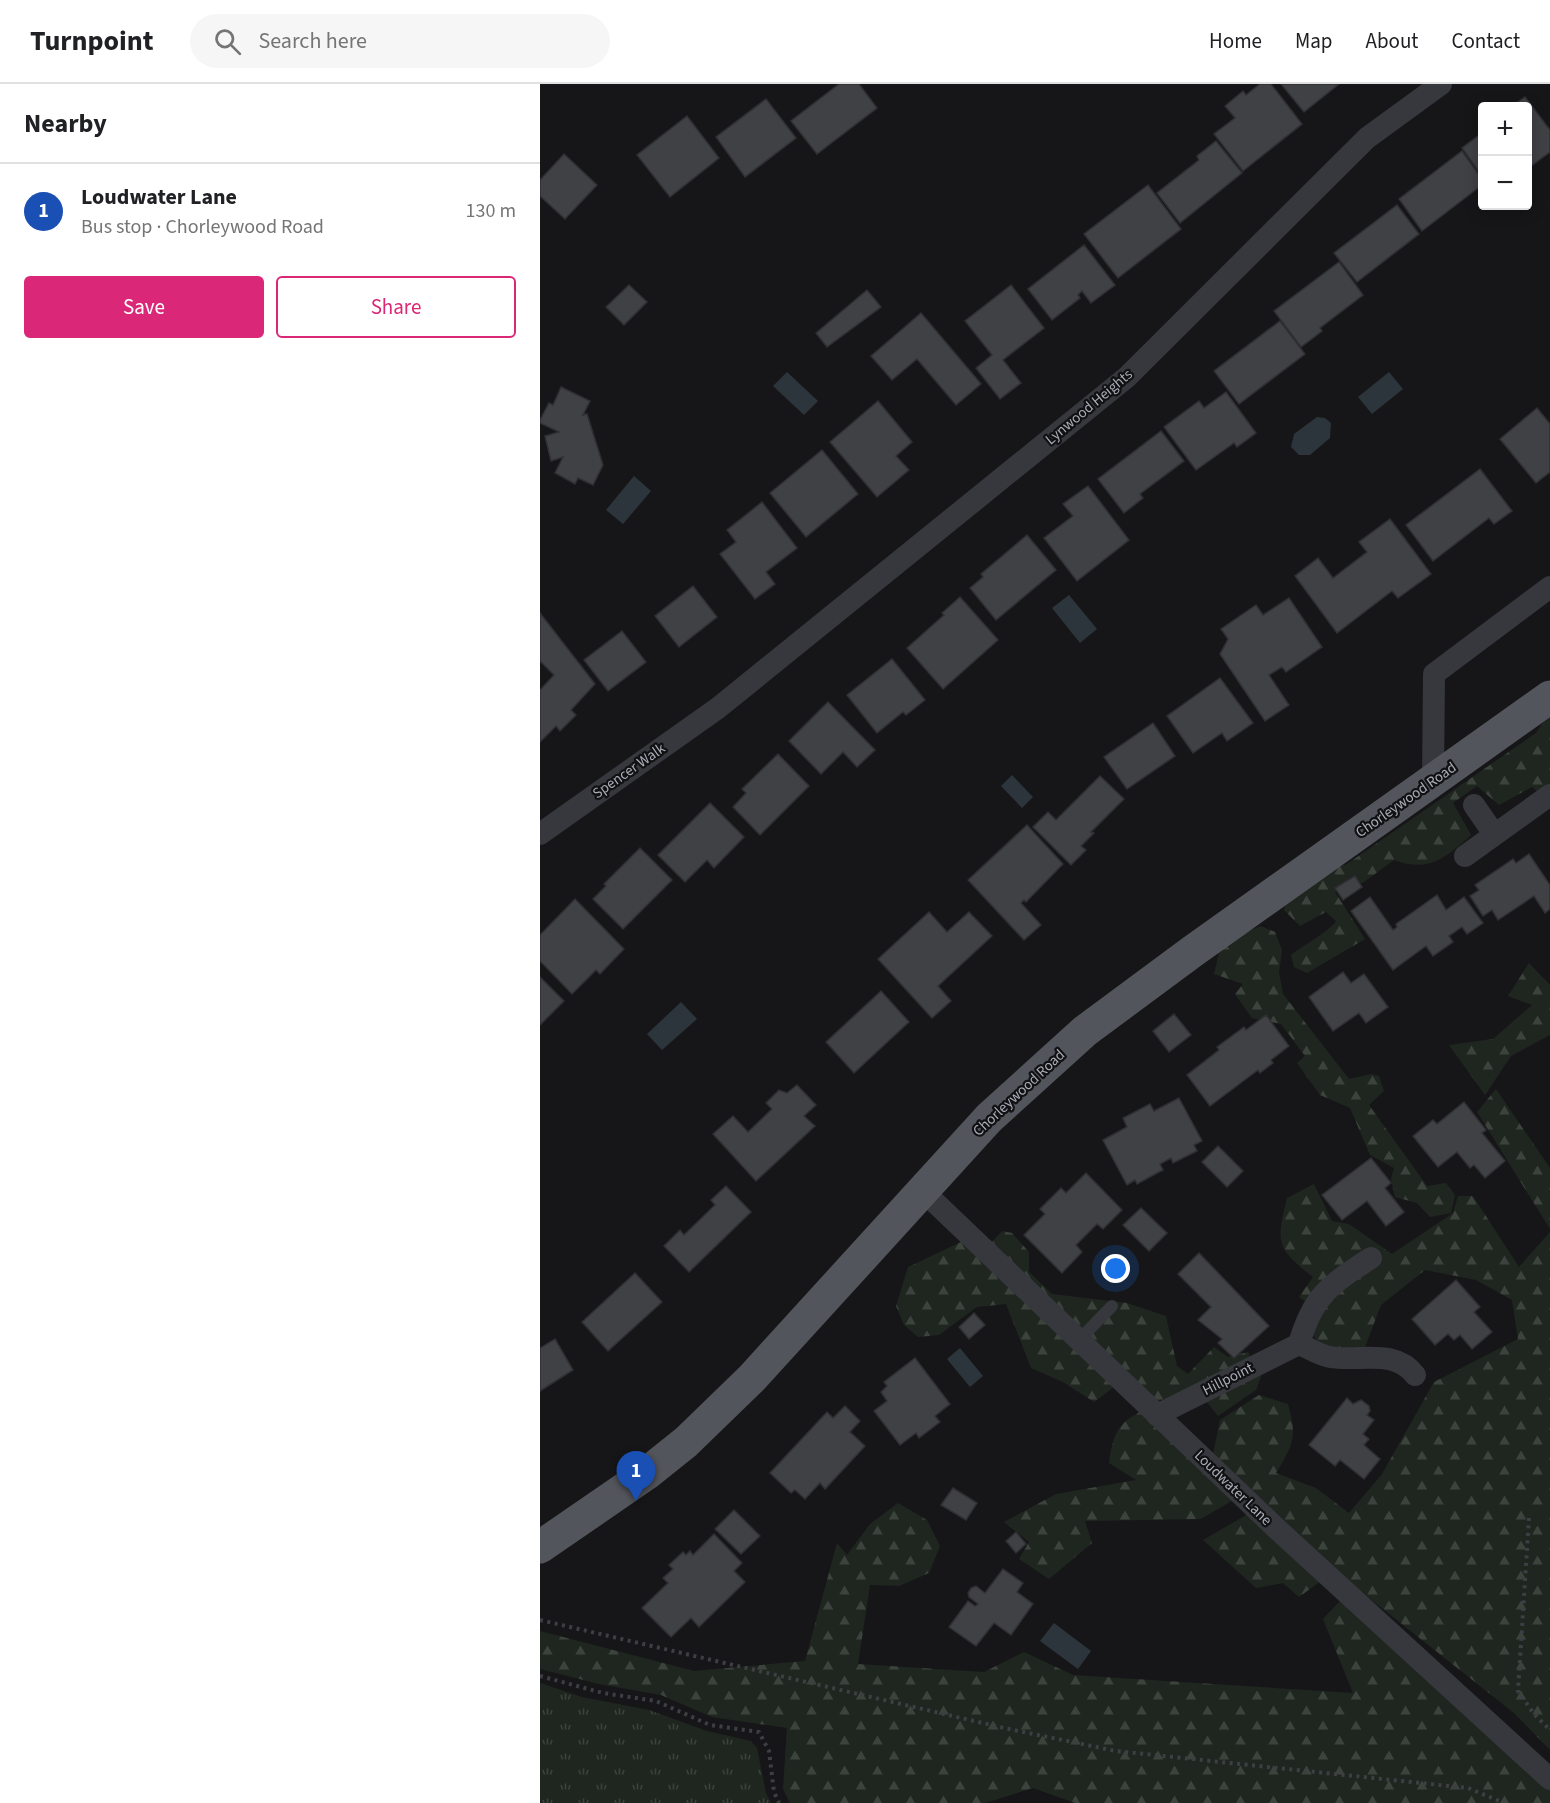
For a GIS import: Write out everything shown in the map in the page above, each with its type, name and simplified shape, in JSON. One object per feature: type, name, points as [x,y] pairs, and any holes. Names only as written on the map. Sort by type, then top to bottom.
[{"type":"main road","name":"Chorleywood Road","points":[[540,1547],[646,1474],[686,1442],[752,1378],[989,1118],[1085,1031],[1193,951],[1550,697]]},
{"type":"street","name":"Lynwood Heights","points":[[718,708],[1127,378],[1367,138],[1442,84]]},
{"type":"street","points":[[1433,781],[1434,674],[1550,586]]},
{"type":"street","name":"Spencer Walk","points":[[540,834],[718,708]]},
{"type":"street","points":[[1465,856],[1550,795]]},
{"type":"street","points":[[1474,805],[1494,834]]},
{"type":"street","name":"Loudwater Lane","points":[[922,1190],[1277,1530],[1550,1779]]},
{"type":"street","points":[[1371,1258],[1329,1286],[1306,1318],[1299,1344],[1326,1356],[1353,1360],[1395,1358],[1408,1365],[1415,1375]]},
{"type":"street","name":"Hillpoint","points":[[1157,1415],[1299,1344]]},
{"type":"lane","points":[[1079,1340],[1112,1306]]},
{"type":"path","points":[[1529,1518],[1518,1691],[1550,1730]]},
{"type":"path","points":[[540,1620],[1004,1728],[1116,1751],[1468,1788],[1504,1803]]},
{"type":"path","points":[[540,1676],[603,1693],[656,1701],[710,1725],[759,1732],[769,1751],[774,1792],[779,1803]]},
{"type":"green space","points":[[1550,712],[1550,802],[1532,787],[1499,805],[1477,786],[1453,803],[1471,835],[1436,861],[1418,865],[1394,860],[1364,882],[1335,892],[1365,939],[1307,973],[1294,967],[1291,955],[1322,934],[1336,921],[1326,912],[1300,926],[1284,910],[1288,899],[1300,884],[1317,874],[1347,864],[1536,733]]},
{"type":"green space","points":[[1261,926],[1275,932],[1282,950],[1279,972],[1283,994],[1349,1079],[1371,1074],[1379,1076],[1384,1091],[1369,1105],[1427,1186],[1446,1183],[1455,1195],[1451,1213],[1430,1217],[1417,1203],[1395,1197],[1391,1179],[1394,1168],[1370,1155],[1350,1108],[1320,1095],[1297,1063],[1305,1056],[1281,1024],[1252,1018],[1235,994],[1243,984],[1214,974],[1222,941]]},
{"type":"green space","points":[[1529,963],[1550,985],[1550,1035],[1511,1056],[1485,1095],[1449,1045],[1493,1039],[1532,1005],[1508,996]]},
{"type":"green space","points":[[1496,1089],[1550,1168],[1550,1229],[1477,1112]]},
{"type":"green space","points":[[1314,1184],[1332,1221],[1349,1224],[1392,1254],[1453,1213],[1458,1196],[1473,1196],[1519,1267],[1550,1232],[1550,1750],[1514,1713],[1335,1571],[1212,1459],[1220,1420],[1259,1395],[1288,1404],[1293,1432],[1292,1440],[1276,1473],[1316,1488],[1349,1513],[1382,1474],[1434,1382],[1518,1339],[1512,1300],[1476,1280],[1425,1270],[1381,1305],[1362,1355],[1325,1351],[1312,1334],[1322,1313],[1299,1297],[1313,1277],[1292,1259],[1282,1244],[1281,1235],[1287,1198]]},
{"type":"green space","points":[[1002,1231],[1012,1233],[1029,1252],[1029,1272],[1052,1294],[1127,1303],[1166,1316],[1177,1366],[1188,1374],[1214,1347],[1228,1357],[1248,1352],[1261,1377],[1256,1390],[1218,1416],[1205,1400],[1178,1396],[1153,1402],[1117,1385],[1094,1402],[1063,1382],[1031,1368],[1006,1304],[977,1307],[939,1335],[918,1337],[904,1325],[896,1306],[908,1267],[961,1242],[989,1245]]},
{"type":"green space","points":[[1157,1404],[1550,1768],[1550,1803],[1075,1803],[1033,1788],[985,1803],[790,1803],[783,1789],[787,1728],[712,1717],[661,1695],[599,1684],[540,1669],[540,1631],[694,1671],[805,1661],[837,1543],[847,1555],[870,1524],[898,1503],[927,1520],[940,1546],[929,1573],[899,1586],[870,1585],[858,1664],[984,1672],[1024,1652],[1073,1675],[1353,1693],[1323,1619],[1340,1601],[1321,1581],[1299,1597],[1283,1583],[1256,1588],[1203,1540],[1248,1514],[1235,1499],[1201,1519],[1085,1521],[1092,1543],[1049,1579],[1019,1559],[1029,1542],[1004,1522],[1056,1494],[1136,1480],[1109,1463],[1111,1450],[1117,1432],[1128,1419]]},
{"type":"green space","points":[[540,1683],[582,1697],[649,1710],[707,1731],[751,1741],[757,1748],[766,1793],[771,1803],[540,1803]]},
{"type":"shaded area","points":[[787,372],[818,401],[804,415],[773,386]]},
{"type":"shaded area","points":[[1389,372],[1403,389],[1372,414],[1358,397]]},
{"type":"shaded area","points":[[1317,417],[1325,418],[1331,423],[1330,438],[1310,455],[1299,455],[1291,447],[1294,434]]},
{"type":"shaded area","points":[[634,476],[651,491],[623,524],[606,510]]},
{"type":"shaded area","points":[[1069,595],[1097,629],[1080,643],[1052,608]]},
{"type":"shaded area","points":[[1012,775],[1033,797],[1022,808],[1001,786]]},
{"type":"shaded area","points":[[681,1002],[697,1019],[662,1050],[647,1034]]},
{"type":"shaded area","points":[[960,1348],[983,1376],[970,1387],[947,1359]]},
{"type":"shaded area","points":[[1054,1623],[1091,1651],[1078,1669],[1040,1641]]},
{"type":"building","points":[[839,84],[859,84],[877,108],[817,154],[791,121]]},
{"type":"building","points":[[1260,84],[1271,84],[1302,124],[1243,171],[1214,134],[1235,118],[1225,106],[1243,91],[1246,95]]},
{"type":"building","points":[[1281,84],[1339,84],[1304,112]]},
{"type":"building","points":[[1525,97],[1529,102],[1518,102]]},
{"type":"building","points":[[766,99],[796,138],[745,177],[716,137]]},
{"type":"building","points":[[1532,106],[1550,130],[1550,152],[1532,165]]},
{"type":"building","points":[[687,116],[719,158],[670,197],[637,155]]},
{"type":"building","points":[[1478,136],[1478,170],[1462,148]]},
{"type":"building","points":[[1216,141],[1242,173],[1180,223],[1157,193],[1199,160],[1197,156]]},
{"type":"building","points":[[1462,151],[1478,173],[1478,188],[1422,231],[1399,199]]},
{"type":"building","points":[[564,154],[597,185],[565,219],[540,196],[540,180]]},
{"type":"building","points":[[1148,185],[1181,229],[1118,278],[1084,234]]},
{"type":"building","points":[[1397,205],[1419,234],[1357,282],[1334,253]]},
{"type":"building","points":[[1084,245],[1115,285],[1091,303],[1082,291],[1078,295],[1080,298],[1052,320],[1028,289]]},
{"type":"building","points":[[1339,262],[1363,295],[1320,328],[1322,331],[1301,347],[1274,311]]},
{"type":"building","points":[[629,285],[647,302],[624,325],[606,307]]},
{"type":"building","points":[[1011,285],[1044,328],[1003,360],[1021,383],[1000,399],[976,368],[992,355],[965,321]]},
{"type":"building","points":[[867,290],[881,307],[827,347],[816,333]]},
{"type":"building","points":[[921,313],[981,384],[956,405],[917,359],[892,380],[871,356]]},
{"type":"building","points":[[1280,321],[1305,354],[1239,404],[1214,371]]},
{"type":"building","points":[[561,387],[590,401],[583,415],[587,414],[603,465],[593,485],[578,478],[575,484],[555,473],[563,457],[551,461],[545,436],[559,432],[540,423],[540,420],[549,403],[553,405]]},
{"type":"building","points":[[1226,392],[1256,433],[1237,447],[1234,443],[1196,470],[1164,427],[1199,401],[1204,408]]},
{"type":"building","points":[[878,401],[912,442],[896,456],[909,470],[877,497],[830,442]]},
{"type":"building","points":[[1537,408],[1550,424],[1550,472],[1536,483],[1500,439]]},
{"type":"building","points":[[1161,431],[1184,461],[1140,494],[1143,498],[1124,513],[1098,479]]},
{"type":"building","points":[[822,450],[858,494],[806,537],[770,493]]},
{"type":"building","points":[[1480,469],[1512,511],[1494,524],[1489,518],[1433,561],[1406,525]]},
{"type":"building","points":[[1088,486],[1129,540],[1077,581],[1044,538],[1073,516],[1063,504]]},
{"type":"building","points":[[762,502],[797,548],[766,572],[775,584],[755,599],[720,554],[736,542],[727,530]]},
{"type":"building","points":[[1390,519],[1431,574],[1398,598],[1392,591],[1337,633],[1295,576],[1318,558],[1333,578],[1367,552],[1359,542]]},
{"type":"building","points":[[1027,535],[1056,570],[996,620],[970,588],[983,577],[981,574]]},
{"type":"building","points":[[693,586],[717,617],[679,647],[655,616]]},
{"type":"building","points":[[960,597],[998,640],[943,689],[907,648],[944,615],[942,613]]},
{"type":"building","points":[[1289,598],[1322,647],[1286,672],[1282,667],[1269,675],[1289,705],[1265,721],[1220,654],[1228,639],[1221,629],[1256,605],[1263,615]]},
{"type":"building","points":[[540,613],[595,684],[571,710],[576,715],[560,731],[556,726],[540,742],[540,690],[554,675],[540,661]]},
{"type":"building","points":[[622,631],[646,662],[608,691],[584,660]]},
{"type":"building","points":[[892,659],[925,700],[906,715],[903,712],[877,733],[847,695]]},
{"type":"building","points":[[1220,678],[1253,723],[1227,741],[1222,733],[1193,753],[1167,716]]},
{"type":"building","points":[[828,702],[875,750],[857,767],[843,752],[821,774],[789,741]]},
{"type":"building","points":[[1153,723],[1175,756],[1127,789],[1104,757]]},
{"type":"building","points":[[778,754],[809,786],[760,835],[733,807],[746,793],[742,789]]},
{"type":"building","points":[[1100,776],[1124,799],[1091,832],[1094,833],[1081,846],[1086,850],[1071,865],[1033,827],[1048,812],[1056,820]]},
{"type":"building","points":[[710,803],[744,837],[714,868],[707,860],[685,882],[658,855]]},
{"type":"building","points":[[1027,825],[1063,864],[1026,902],[1024,900],[1021,903],[1041,925],[1024,940],[968,880]]},
{"type":"building","points":[[640,848],[672,880],[623,929],[593,899],[606,886],[604,884]]},
{"type":"building","points":[[1529,854],[1550,885],[1550,909],[1545,913],[1534,896],[1498,920],[1492,910],[1483,916],[1470,896],[1479,890],[1475,885],[1513,859],[1516,863]]},
{"type":"building","points":[[1355,876],[1362,887],[1343,900],[1335,888]]},
{"type":"building","points":[[1437,895],[1446,910],[1464,897],[1483,923],[1467,934],[1462,927],[1449,936],[1453,942],[1433,956],[1426,946],[1393,970],[1351,911],[1370,897],[1393,930],[1397,927],[1396,924]]},
{"type":"building","points":[[575,899],[624,949],[600,974],[596,970],[572,994],[540,961],[540,935]]},
{"type":"building","points":[[929,912],[947,932],[969,912],[992,936],[938,986],[951,1001],[932,1018],[878,959]]},
{"type":"building","points":[[1343,972],[1351,983],[1364,974],[1388,1007],[1366,1023],[1359,1013],[1333,1031],[1309,997]]},
{"type":"building","points":[[540,977],[564,1001],[540,1025]]},
{"type":"building","points":[[881,991],[909,1022],[854,1073],[826,1042]]},
{"type":"building","points":[[1174,1014],[1191,1035],[1169,1052],[1153,1031]]},
{"type":"building","points":[[1266,1015],[1289,1046],[1271,1060],[1273,1063],[1260,1073],[1258,1070],[1210,1106],[1187,1075],[1219,1050],[1217,1047],[1244,1027],[1246,1030]]},
{"type":"building","points":[[797,1085],[816,1105],[804,1116],[815,1126],[756,1181],[713,1134],[733,1116],[748,1132],[772,1109],[766,1103],[779,1090],[787,1093]]},
{"type":"building","points":[[1179,1098],[1202,1141],[1194,1145],[1197,1151],[1173,1163],[1171,1158],[1160,1164],[1163,1170],[1137,1184],[1135,1180],[1127,1185],[1103,1140],[1127,1127],[1123,1118],[1150,1104],[1154,1111]]},
{"type":"building","points":[[1464,1102],[1486,1130],[1482,1133],[1505,1161],[1485,1178],[1474,1165],[1470,1168],[1457,1152],[1438,1167],[1413,1136],[1433,1120],[1437,1124]]},
{"type":"building","points":[[1218,1146],[1243,1171],[1227,1187],[1202,1162]]},
{"type":"building","points":[[1371,1158],[1391,1183],[1385,1188],[1404,1212],[1386,1226],[1367,1201],[1342,1220],[1322,1195]]},
{"type":"building","points":[[1086,1173],[1122,1210],[1103,1229],[1097,1224],[1076,1245],[1082,1252],[1062,1273],[1024,1235],[1045,1214],[1040,1209],[1061,1188],[1066,1193]]},
{"type":"building","points":[[726,1186],[751,1212],[689,1272],[664,1246],[680,1230],[684,1235],[715,1205],[711,1200]]},
{"type":"building","points":[[1141,1208],[1167,1233],[1149,1251],[1123,1225]]},
{"type":"building","points":[[1199,1253],[1269,1326],[1234,1358],[1218,1343],[1222,1339],[1198,1320],[1211,1307],[1178,1274]]},
{"type":"building","points":[[635,1273],[662,1302],[608,1351],[582,1322]]},
{"type":"building","points":[[1456,1280],[1480,1307],[1474,1312],[1492,1332],[1472,1349],[1460,1335],[1454,1340],[1448,1334],[1435,1345],[1412,1319]]},
{"type":"building","points":[[974,1313],[985,1325],[969,1339],[959,1327]]},
{"type":"building","points":[[555,1339],[573,1370],[540,1391],[540,1348]]},
{"type":"building","points":[[915,1358],[950,1404],[935,1416],[940,1422],[919,1438],[916,1433],[900,1445],[874,1411],[887,1401],[881,1392],[887,1386],[884,1382]]},
{"type":"building","points":[[1347,1398],[1353,1404],[1361,1400],[1369,1406],[1370,1411],[1367,1415],[1374,1420],[1363,1434],[1369,1439],[1364,1445],[1380,1459],[1364,1479],[1340,1460],[1335,1466],[1309,1445]]},
{"type":"building","points":[[845,1406],[860,1421],[850,1432],[865,1446],[825,1489],[820,1483],[805,1499],[795,1490],[791,1493],[770,1473],[827,1412],[833,1418]]},
{"type":"building","points":[[953,1488],[977,1503],[966,1520],[941,1505]]},
{"type":"building","points":[[734,1510],[760,1536],[741,1554],[715,1529]]},
{"type":"building","points":[[1016,1532],[1026,1544],[1016,1553],[1006,1541]]},
{"type":"building","points":[[714,1534],[742,1563],[734,1571],[745,1582],[699,1627],[691,1618],[671,1637],[642,1608],[668,1583],[663,1578],[673,1569],[669,1565],[683,1552],[686,1555],[690,1551],[693,1555]]},
{"type":"building","points":[[1003,1569],[1023,1583],[1017,1592],[1033,1604],[1011,1635],[994,1623],[976,1646],[949,1627],[968,1601],[975,1606],[978,1604],[969,1597],[968,1593],[971,1588],[976,1586],[985,1593]]},
{"type":"place","name":"Loudwater Lane","points":[[636,1501]]}]
